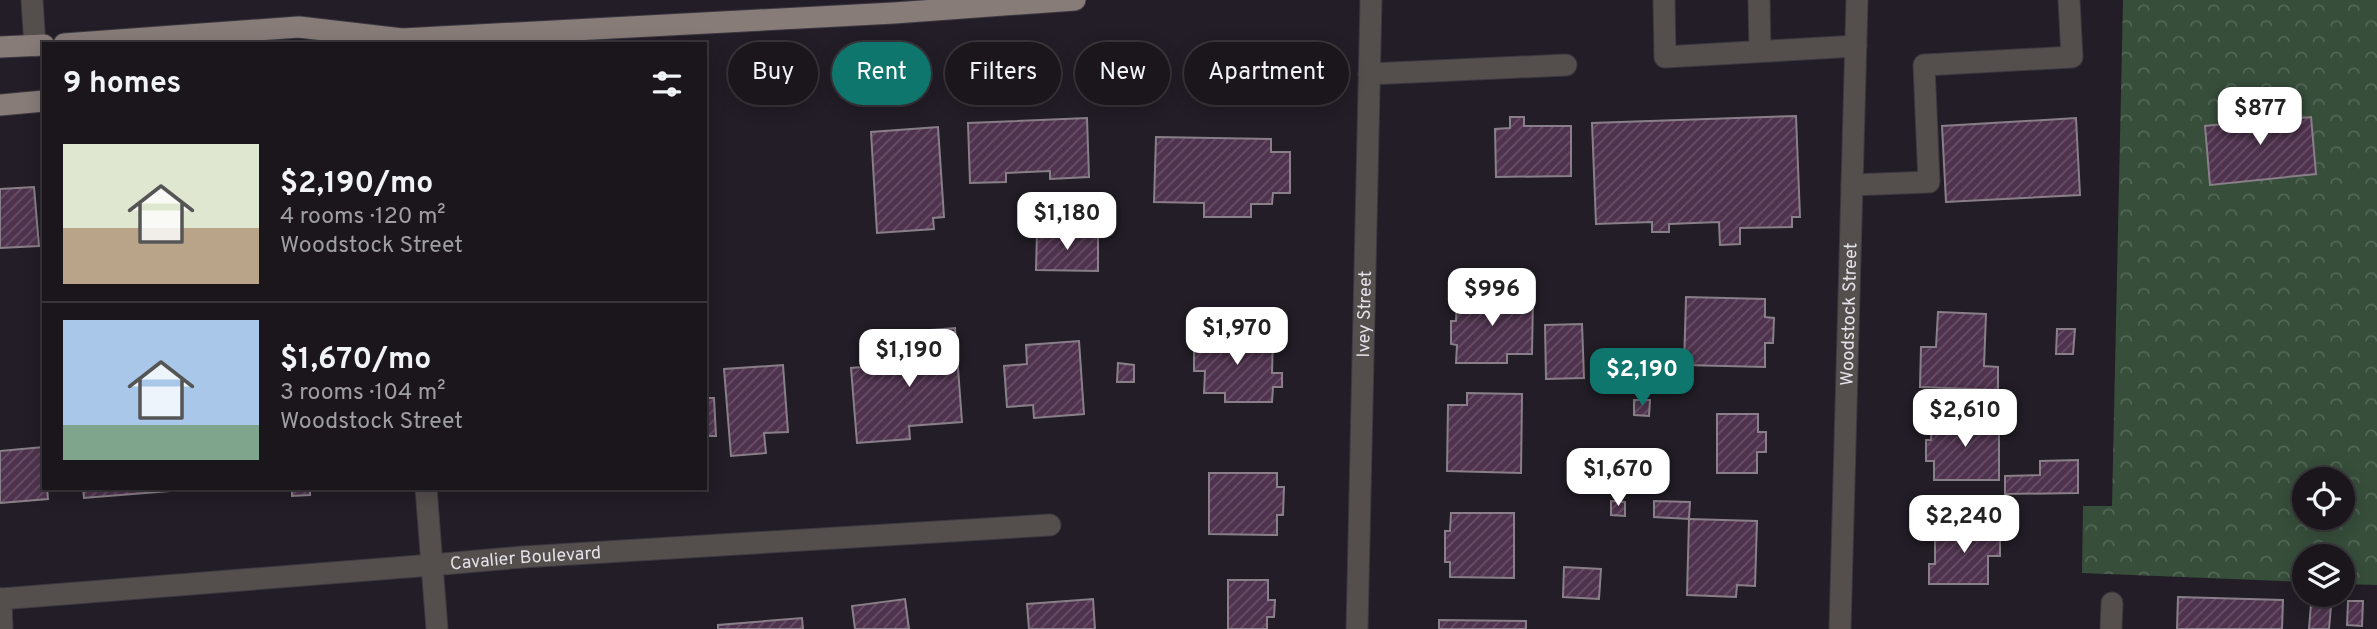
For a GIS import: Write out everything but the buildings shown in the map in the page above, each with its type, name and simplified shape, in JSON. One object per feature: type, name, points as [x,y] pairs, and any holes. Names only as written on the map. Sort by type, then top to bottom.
[{"type":"main road","points":[[92,42],[299,27],[398,42],[1075,0]]},
{"type":"main road","points":[[0,47],[39,46]]},
{"type":"main road","points":[[0,105],[42,101]]},
{"type":"street","points":[[32,0],[39,46]]},
{"type":"street","name":"Ivey Street","points":[[1357,629],[1371,0]]},
{"type":"street","points":[[1664,0],[1665,57],[1856,46]]},
{"type":"street","points":[[1759,0],[1760,51]]},
{"type":"street","name":"Woodstock Street","points":[[1840,629],[1857,0]]},
{"type":"street","points":[[1852,186],[1929,181],[1924,65],[2072,57],[2069,0]]},
{"type":"street","points":[[1369,74],[1566,65]]},
{"type":"street","points":[[426,490],[437,629]]},
{"type":"street","name":"Cavalier Boulevard","points":[[1,599],[523,557],[1050,524]]},
{"type":"street","points":[[1,599],[2,629]]},
{"type":"street","points":[[2111,629],[2112,603]]},
{"type":"green space","points":[[2123,0],[2377,0],[2377,585],[2355,584],[2355,544],[2292,544],[2292,581],[2082,573],[2083,506],[2112,506]]}]
